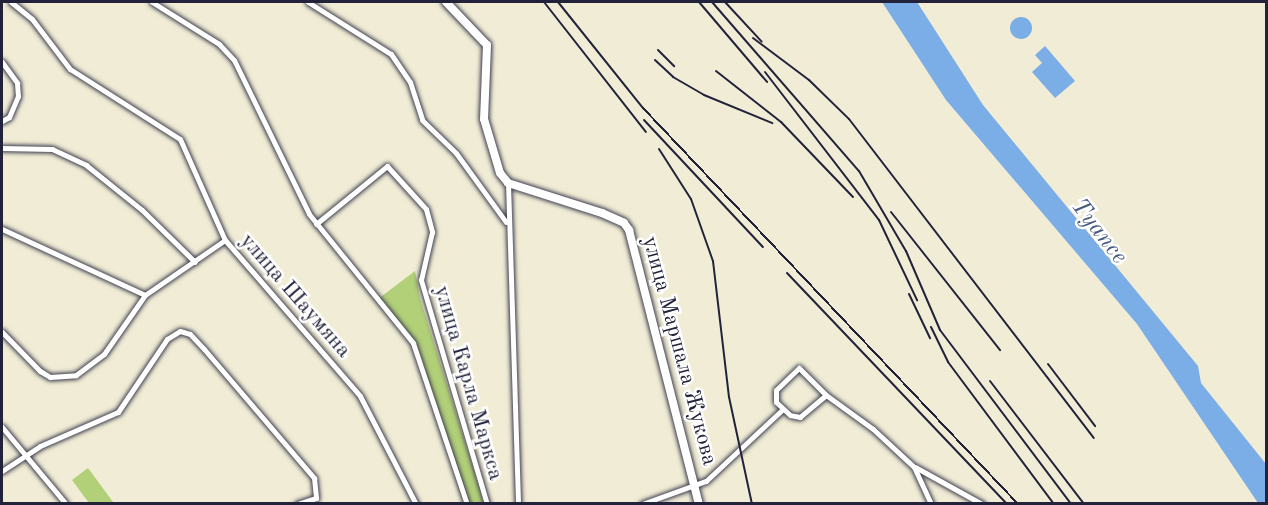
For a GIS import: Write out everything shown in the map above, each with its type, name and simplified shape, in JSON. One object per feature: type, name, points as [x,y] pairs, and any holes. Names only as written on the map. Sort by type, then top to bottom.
[{"type":"main road","points":[[446,2],[487,45],[484,119],[500,173],[508,183]]},
{"type":"main road","name":"улица Маршала Жукова","points":[[508,183],[602,213],[624,223],[629,230],[699,504]]},
{"type":"street","name":"улица Шаумяна","points":[[11,2],[32,19],[70,69],[180,140],[225,240],[360,396],[416,504]]},
{"type":"street","name":"улица Карла Маркса","points":[[152,2],[219,44],[234,60],[316,224],[413,343],[467,504]]},
{"type":"street","points":[[308,2],[391,54],[410,82],[422,120],[456,153],[506,222]]},
{"type":"street","points":[[2,62],[17,83],[18,96],[12,112],[2,121]]},
{"type":"street","points":[[2,148],[52,148],[86,165],[142,210],[195,262]]},
{"type":"street","name":"улица Карла Маркса","points":[[316,224],[387,166],[426,209],[432,232],[421,280],[487,504]]},
{"type":"street","points":[[508,183],[506,222],[518,504]]},
{"type":"street","points":[[2,229],[145,295]]},
{"type":"street","points":[[2,332],[40,371],[56,377],[76,375],[104,354],[145,295],[225,240]]},
{"type":"street","points":[[2,471],[24,455],[118,412],[166,339],[180,331],[190,334],[204,349],[314,478],[316,498],[297,504]]},
{"type":"street","points":[[826,395],[800,417],[783,409],[776,402],[776,390],[799,368],[826,395],[873,429],[914,467],[982,504]]},
{"type":"street","points":[[642,504],[696,486],[718,471],[783,409]]},
{"type":"street","points":[[2,427],[66,504]]},
{"type":"street","points":[[914,467],[931,504]]},
{"type":"street","points":[[512,504],[518,496]]},
{"type":"green space","points":[[415,271],[420,298],[484,503],[468,503],[418,351],[378,299]]},
{"type":"green space","points":[[88,468],[113,502],[89,503],[72,480]]},
{"type":"water","points":[[882,2],[917,2],[983,105],[1198,366],[1201,383],[1266,464],[1266,503],[1258,503],[1137,324],[946,100]]},
{"type":"water","points":[[1017,17],[1025,17],[1032,24],[1032,32],[1025,39],[1017,39],[1010,32],[1010,24]]},
{"type":"water","points":[[1045,46],[1075,81],[1055,98],[1032,72],[1042,63],[1035,55]]},
{"type":"railway","points":[[544,2],[646,132]]},
{"type":"railway","points":[[558,2],[643,108],[1018,504]]},
{"type":"railway","points":[[699,2],[767,82]]},
{"type":"railway","points":[[712,2],[859,171],[906,251],[940,330],[1071,504]]},
{"type":"railway","points":[[725,2],[762,42]]},
{"type":"railway","points":[[753,38],[809,80],[849,119],[1094,438]]},
{"type":"railway","points":[[658,50],[674,66]]},
{"type":"railway","points":[[655,60],[673,77],[704,95],[772,123]]},
{"type":"railway","points":[[716,71],[781,122],[853,197]]},
{"type":"railway","points":[[765,72],[879,220],[917,300]]},
{"type":"railway","points":[[644,120],[763,247]]},
{"type":"railway","points":[[659,149],[691,199],[713,261],[729,397],[752,504]]},
{"type":"railway","points":[[891,212],[1000,350]]},
{"type":"railway","points":[[787,273],[1007,504]]},
{"type":"railway","points":[[909,294],[930,338]]},
{"type":"railway","points":[[931,327],[948,362],[1054,504]]},
{"type":"railway","points":[[1048,364],[1095,426]]},
{"type":"railway","points":[[990,381],[1084,504]]},
{"type":"water label","name":"Туапсе","points":[[1098,232]]}]
